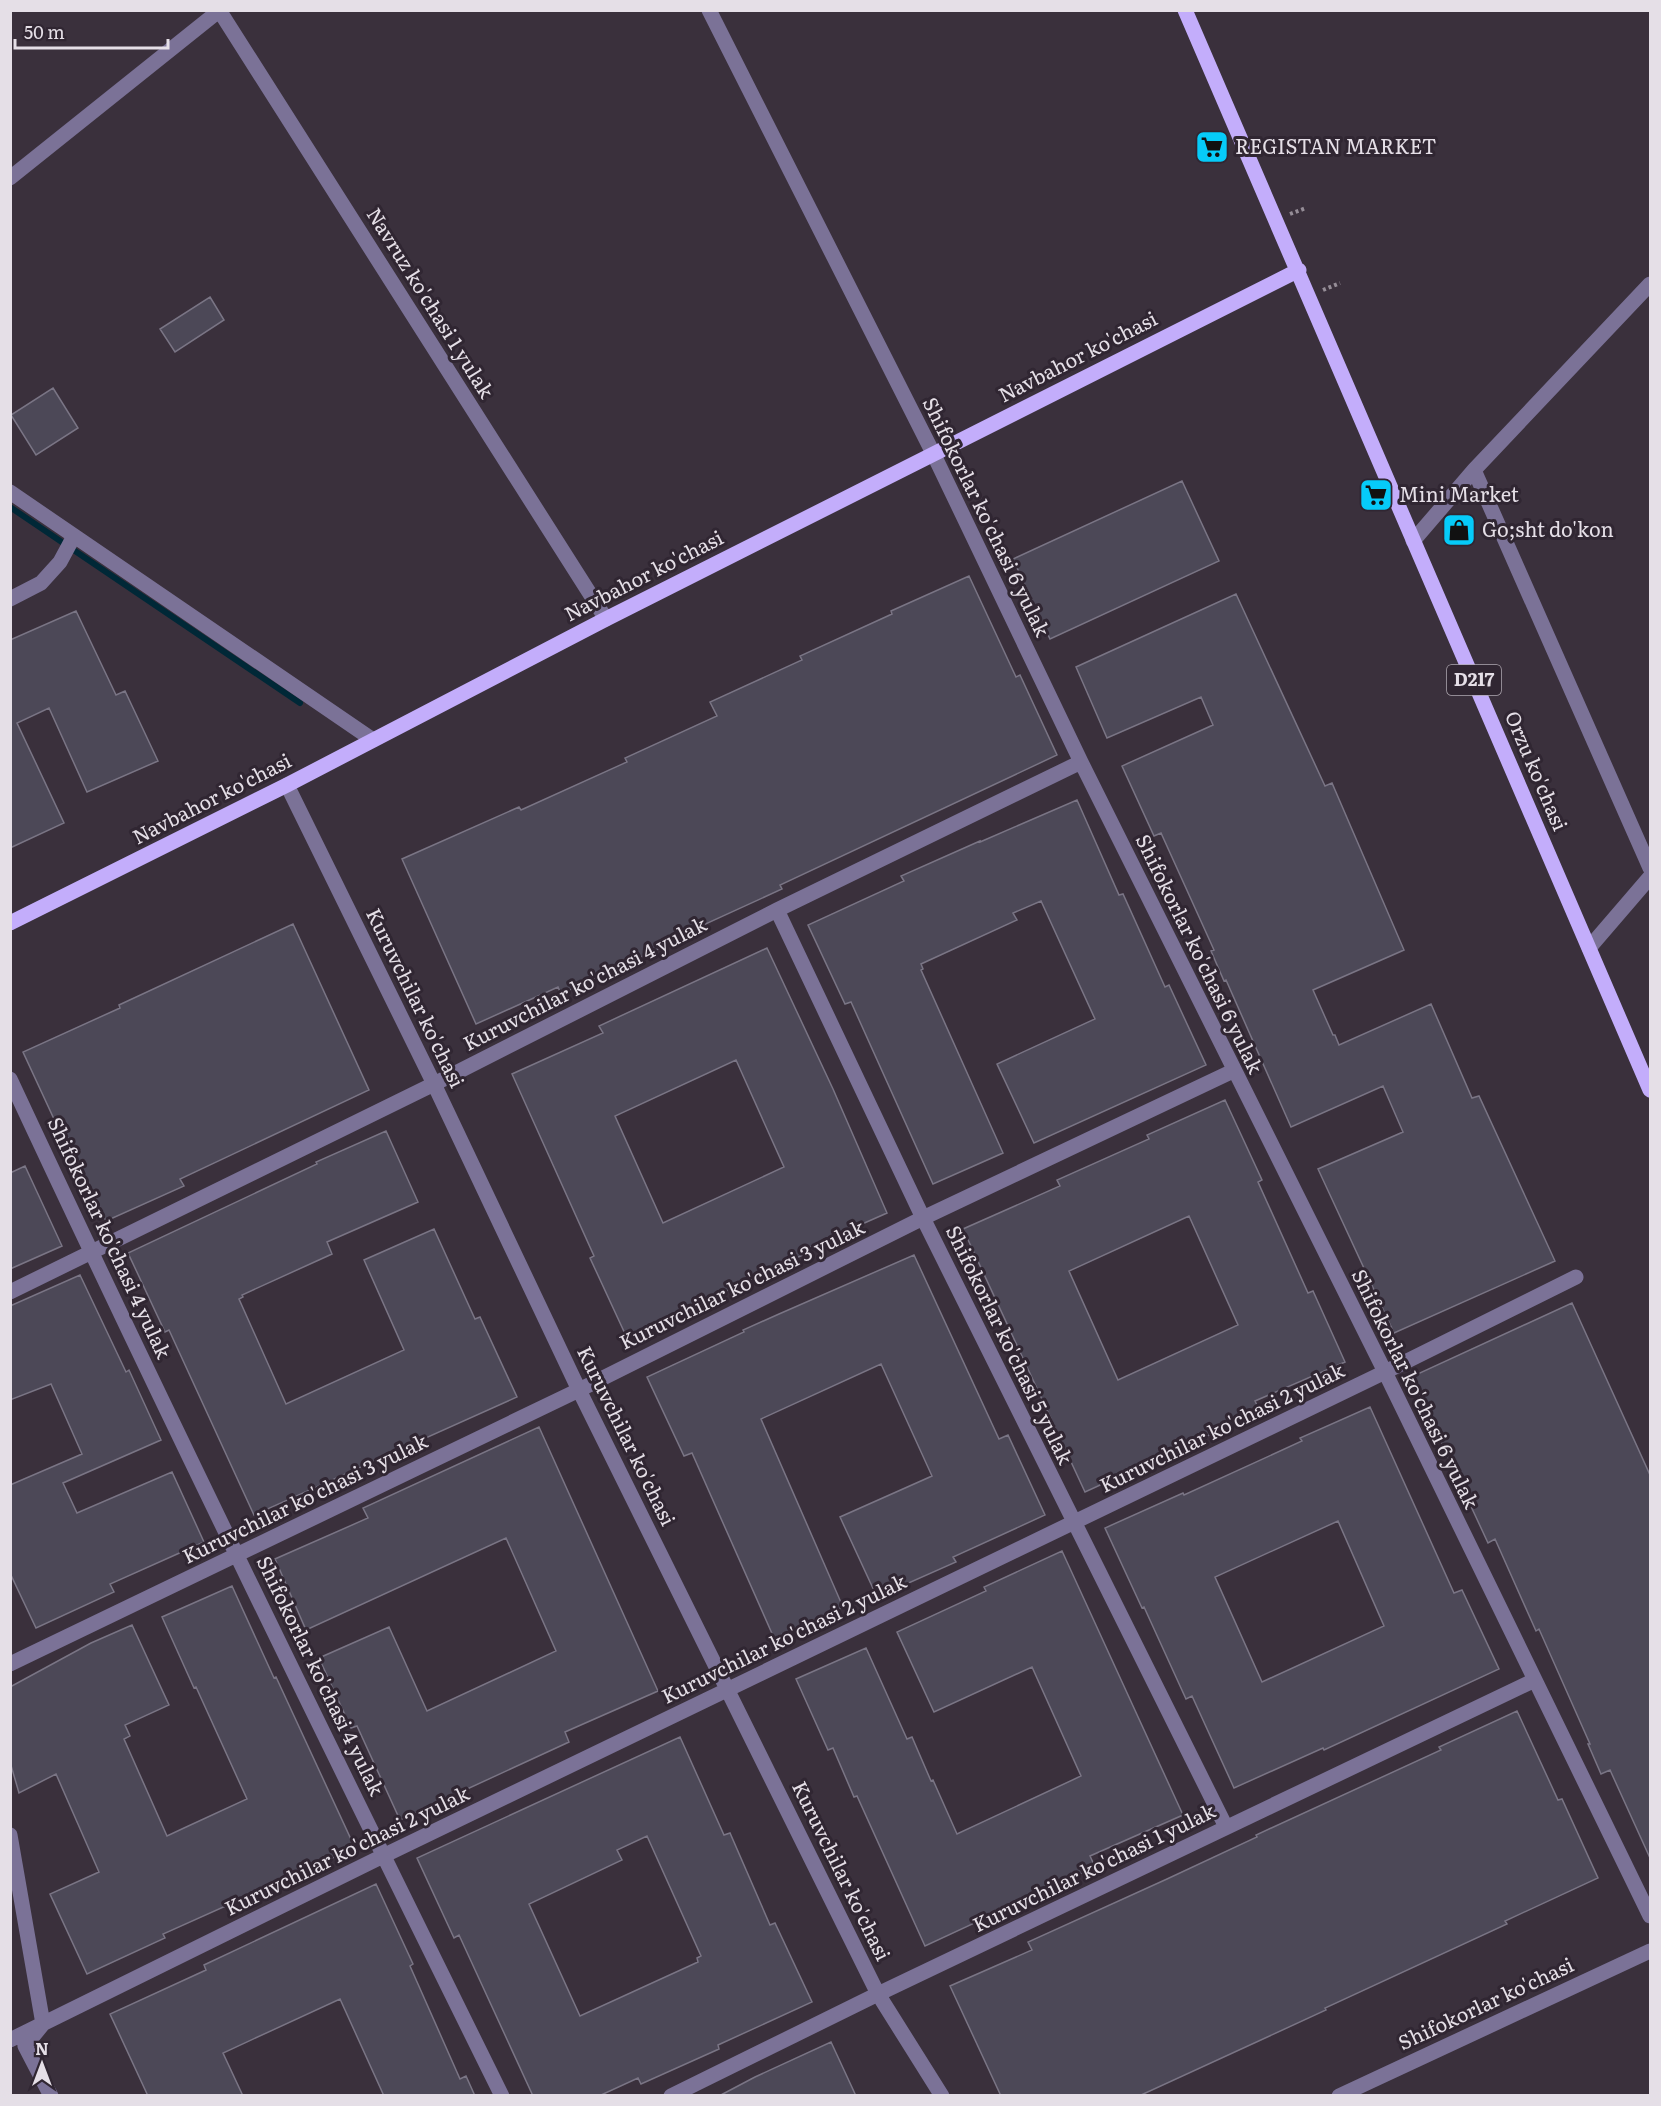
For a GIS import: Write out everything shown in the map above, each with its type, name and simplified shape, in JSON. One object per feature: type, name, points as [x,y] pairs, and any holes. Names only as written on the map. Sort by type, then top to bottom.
[{"type":"main road","name":"D217","points":[[1185,10],[1299,270]]},
{"type":"main road","name":"Navbahor ko'chasi","points":[[10,923],[287,786],[606,618],[1299,270]]},
{"type":"main road","name":"Orzu ko'chasi","points":[[1299,270],[1413,541],[1650,1090]]},
{"type":"street","name":"Shifokorlar ko'chasi 6 yulak","points":[[709,10],[933,453],[1081,762],[1385,1372],[1650,1916]]},
{"type":"street","points":[[10,178],[219,11]]},
{"type":"street","name":"Navruz ko'chasi 1 yulak","points":[[219,11],[606,618]]},
{"type":"street","points":[[1413,541],[1474,470],[1650,284]]},
{"type":"street","points":[[1474,470],[1650,868]]},
{"type":"street","points":[[10,492],[72,541],[374,740]]},
{"type":"street","points":[[10,599],[41,584],[60,562],[72,541]]},
{"type":"street","name":"Kuruvchilar ko'chasi 4 yulak","points":[[10,1292],[434,1084],[777,910],[1081,762]]},
{"type":"street","name":"Kuruvchilar ko'chasi","points":[[287,786],[434,1084],[579,1390],[878,1994],[942,2096]]},
{"type":"street","points":[[1589,948],[1650,877]]},
{"type":"street","name":"Shifokorlar ko'chasi 5 yulak","points":[[777,910],[923,1218],[1226,1827]]},
{"type":"street","name":"Kuruvchilar ko'chasi 3 yulak","points":[[10,1664],[579,1390],[923,1218],[1233,1071]]},
{"type":"street","name":"Shifokorlar ko'chasi 4 yulak","points":[[10,1079],[383,1856],[502,2096]]},
{"type":"street","name":"Kuruvchilar ko'chasi 2 yulak","points":[[10,2040],[383,1856],[1385,1372],[1576,1276]]},
{"type":"street","name":"Kuruvchilar ko'chasi 1 yulak","points":[[671,2096],[878,1994],[1535,1680]]},
{"type":"street","points":[[10,1835],[43,2024],[25,2046],[51,2096]]},
{"type":"street","name":"Shifokorlar ko'chasi","points":[[1339,2096],[1650,1951]]},
{"type":"building","points":[[210,297],[224,320],[175,352],[160,329]]},
{"type":"building","points":[[53,388],[78,428],[36,455],[11,415]]},
{"type":"building","points":[[1182,481],[1219,561],[1050,639],[1013,559]]},
{"type":"building","points":[[969,576],[1016,677],[1020,675],[1057,755],[780,885],[782,889],[690,931],[692,934],[561,994],[558,987],[476,1024],[402,859],[519,807],[521,810],[627,762],[625,758],[717,716],[710,702],[802,660],[800,656],[892,614],[891,611]]},
{"type":"building","points":[[1236,594],[1325,786],[1332,783],[1404,950],[1313,990],[1333,1035],[1339,1045],[1431,1004],[1472,1098],[1479,1096],[1555,1261],[1394,1333],[1318,1169],[1403,1132],[1383,1086],[1291,1127],[1226,980],[1224,981],[1211,951],[1214,950],[1161,833],[1154,836],[1122,766],[1213,725],[1201,697],[1107,738],[1076,667]]},
{"type":"building","points":[[76,611],[116,695],[125,691],[158,761],[87,792],[49,708],[17,723],[64,823],[10,848],[10,640]]},
{"type":"building","points":[[1077,800],[1119,895],[1123,894],[1165,987],[1169,985],[1206,1065],[1034,1143],[997,1064],[1095,1019],[1041,901],[1013,913],[1017,920],[921,964],[923,969],[921,970],[1003,1153],[933,1184],[851,1002],[845,1004],[808,925],[904,881],[901,876]]},
{"type":"building","points":[[293,924],[369,1090],[180,1179],[184,1186],[106,1221],[64,1130],[60,1132],[23,1052]]},
{"type":"building","points":[[767,948],[833,1089],[887,1213],[803,1250],[805,1254],[627,1338],[590,1258],[594,1256],[512,1074],[603,1033],[599,1026]],"holes":[[[736,1060],[784,1167],[663,1223],[615,1116]]]},
{"type":"building","points":[[1225,1100],[1262,1180],[1258,1182],[1308,1293],[1313,1291],[1345,1362],[1255,1401],[1260,1412],[1085,1492],[963,1229],[1060,1186],[1057,1180],[1149,1139],[1147,1135]],"holes":[[[1189,1216],[1238,1325],[1118,1380],[1069,1271]]]},
{"type":"building","points":[[386,1131],[418,1202],[327,1242],[332,1254],[242,1295],[243,1297],[239,1299],[286,1404],[404,1350],[364,1260],[434,1229],[475,1319],[480,1317],[517,1397],[254,1515],[169,1330],[165,1332],[128,1253],[317,1164],[316,1162]]},
{"type":"building","points":[[25,1166],[62,1246],[10,1269],[10,1173]]},
{"type":"building","points":[[914,1255],[999,1439],[1008,1435],[1045,1515],[953,1557],[956,1562],[877,1597],[840,1517],[932,1476],[881,1364],[761,1419],[843,1607],[774,1638],[692,1453],[684,1456],[647,1377],[744,1332],[743,1330]]},
{"type":"building","points":[[80,1275],[126,1372],[129,1370],[161,1440],[63,1483],[77,1513],[172,1472],[204,1542],[110,1584],[114,1592],[36,1628],[10,1573],[10,1485],[82,1454],[51,1384],[10,1400],[10,1306]]},
{"type":"building","points":[[1572,1303],[1650,1475],[1650,1858],[1610,1770],[1601,1774],[1539,1629],[1536,1631],[1495,1539],[1488,1543],[1411,1377]]},
{"type":"building","points":[[1370,1407],[1454,1593],[1462,1590],[1499,1669],[1324,1750],[1323,1748],[1234,1788],[1192,1696],[1186,1699],[1105,1528],[1302,1441],[1300,1438]],"holes":[[[1338,1521],[1384,1626],[1262,1682],[1215,1577]]]},
{"type":"building","points":[[539,1427],[658,1691],[565,1732],[569,1742],[400,1820],[357,1726],[351,1728],[319,1658],[389,1627],[427,1711],[556,1651],[506,1538],[306,1630],[275,1559],[368,1518],[363,1508]]},
{"type":"building","points":[[1062,1551],[1183,1815],[1090,1856],[1095,1867],[925,1946],[857,1796],[854,1797],[833,1748],[828,1750],[796,1679],[866,1648],[907,1739],[912,1737],[957,1834],[1081,1776],[1032,1667],[934,1712],[897,1632],[986,1591],[984,1587]]},
{"type":"building","points":[[232,1586],[355,1848],[163,1934],[165,1938],[87,1974],[50,1894],[99,1872],[56,1774],[19,1793],[10,1762],[10,1687],[91,1643],[132,1625],[169,1705],[125,1725],[130,1736],[124,1739],[167,1836],[247,1799],[162,1617]]},
{"type":"building","points":[[1517,1711],[1558,1800],[1562,1799],[1598,1878],[1505,1921],[1507,1924],[1325,2008],[1326,2010],[1139,2096],[1001,2096],[950,1986],[1032,1950],[1028,1942],[1257,1837],[1256,1835],[1441,1750],[1439,1747]]},
{"type":"building","points":[[680,1737],[724,1835],[730,1833],[770,1925],[775,1923],[812,2002],[718,2045],[719,2049],[641,2084],[638,2078],[599,2096],[533,2096],[459,1935],[454,1938],[417,1858]],"holes":[[[647,1836],[701,1956],[697,1958],[698,1962],[580,2016],[529,1904],[622,1860],[617,1850]]]},
{"type":"building","points":[[376,1884],[413,1964],[410,1966],[460,2079],[466,2076],[475,2096],[384,2096],[340,1999],[223,2053],[243,2096],[148,2096],[110,2014],[206,1970],[204,1965]]},
{"type":"building","points":[[831,2042],[856,2096],[719,2096],[755,2077]]},
{"type":"waterway","points":[[10,507],[300,703]]},
{"type":"place","name":"REGISTAN MARKET","points":[[1212,147]]},
{"type":"place","name":"Mini Market","points":[[1376,495]]},
{"type":"place","name":"Go;sht do'kon","points":[[1459,530]]}]
